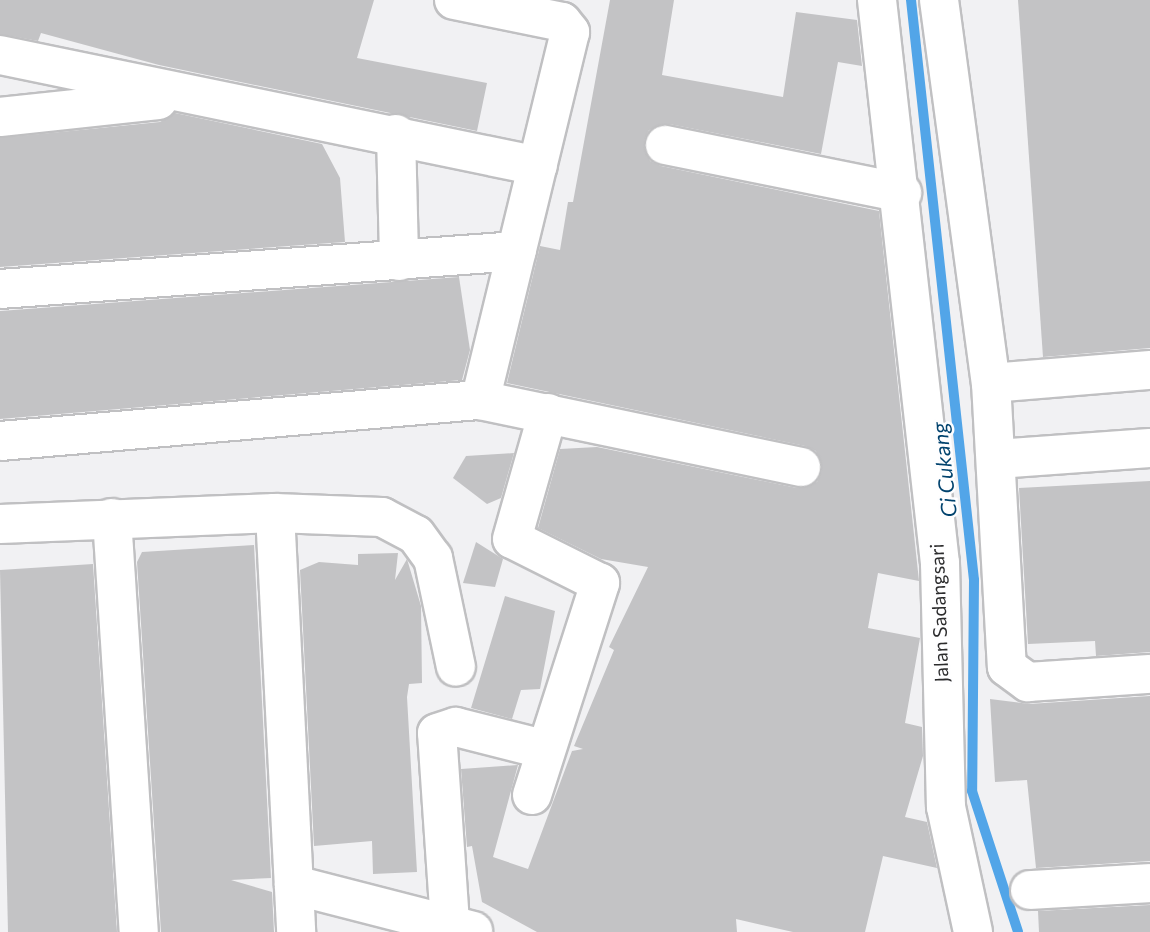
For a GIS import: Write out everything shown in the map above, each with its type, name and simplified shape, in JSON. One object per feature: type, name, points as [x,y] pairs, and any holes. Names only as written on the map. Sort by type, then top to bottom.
[{"type":"street","points":[[454,0],[562,22],[570,32],[480,400]]},
{"type":"street","name":"Jalan Sadangsari","points":[[877,0],[902,193],[940,563],[946,807],[973,932]]},
{"type":"street","points":[[939,0],[991,383],[1007,667],[1028,682],[1150,674]]},
{"type":"street","points":[[0,55],[191,96],[396,134],[538,166]]},
{"type":"street","points":[[0,117],[191,96]]},
{"type":"street","points":[[396,134],[399,261]]},
{"type":"street","points":[[666,145],[902,193]]},
{"type":"street","points":[[0,289],[517,251]]},
{"type":"street","points":[[991,383],[1150,370]]},
{"type":"street","points":[[0,441],[480,400],[801,467]]},
{"type":"street","points":[[532,795],[543,749],[600,583],[512,539],[548,414]]},
{"type":"street","points":[[997,459],[1150,448]]},
{"type":"street","points":[[275,513],[296,932]]},
{"type":"street","points":[[0,524],[275,513],[382,517],[416,535],[433,558],[456,667]]},
{"type":"street","points":[[112,518],[139,932]]},
{"type":"street","points":[[294,885],[463,928],[437,733],[456,727],[543,749]]},
{"type":"street","points":[[1030,890],[1150,883]]},
{"type":"building","points":[[0,0],[374,0],[357,58],[487,83],[477,131],[159,65],[41,33],[38,41],[0,34]]},
{"type":"building","points":[[610,0],[674,0],[662,75],[783,97],[796,12],[857,20],[862,66],[838,62],[821,154],[669,124],[649,130],[644,141],[650,161],[661,166],[879,211],[919,581],[878,573],[868,628],[920,638],[905,723],[922,727],[923,756],[905,817],[927,822],[937,868],[883,856],[865,932],[793,932],[736,919],[737,932],[537,932],[482,902],[472,846],[467,847],[461,769],[518,765],[493,857],[528,869],[572,751],[583,749],[574,746],[614,650],[609,647],[648,567],[601,559],[538,528],[560,449],[597,447],[797,488],[817,482],[822,471],[816,451],[805,446],[507,383],[540,246],[560,250],[568,202],[573,202]]},
{"type":"building","points":[[1018,0],[1150,0],[1150,348],[1043,357]]},
{"type":"building","points":[[175,113],[322,144],[340,178],[345,242],[0,267],[0,138],[160,122]]},
{"type":"building","points":[[459,277],[470,350],[462,380],[0,419],[0,311]]},
{"type":"building","points":[[514,453],[501,498],[487,504],[453,478],[466,456]]},
{"type":"building","points":[[1150,481],[1150,652],[1096,656],[1095,641],[1028,644],[1019,488]]},
{"type":"building","points":[[476,542],[503,559],[495,587],[463,583]]},
{"type":"building","points":[[254,545],[271,878],[231,880],[272,892],[274,932],[161,932],[137,562],[142,552]]},
{"type":"building","points":[[398,553],[395,580],[407,559],[421,606],[422,683],[409,684],[407,697],[417,872],[373,874],[372,841],[314,846],[300,570],[319,562],[358,565],[358,554]]},
{"type":"building","points":[[93,564],[117,932],[8,932],[0,570]]},
{"type":"building","points":[[505,596],[555,611],[540,689],[521,690],[512,719],[471,708]]},
{"type":"building","points":[[1150,696],[1150,861],[1036,868],[1027,780],[995,782],[990,699],[1029,704]]},
{"type":"building","points":[[1150,905],[1150,932],[1039,932],[1038,911]]},
{"type":"waterway","name":"Ci Cukang","points":[[911,0],[974,580],[972,791],[1018,932]]}]
